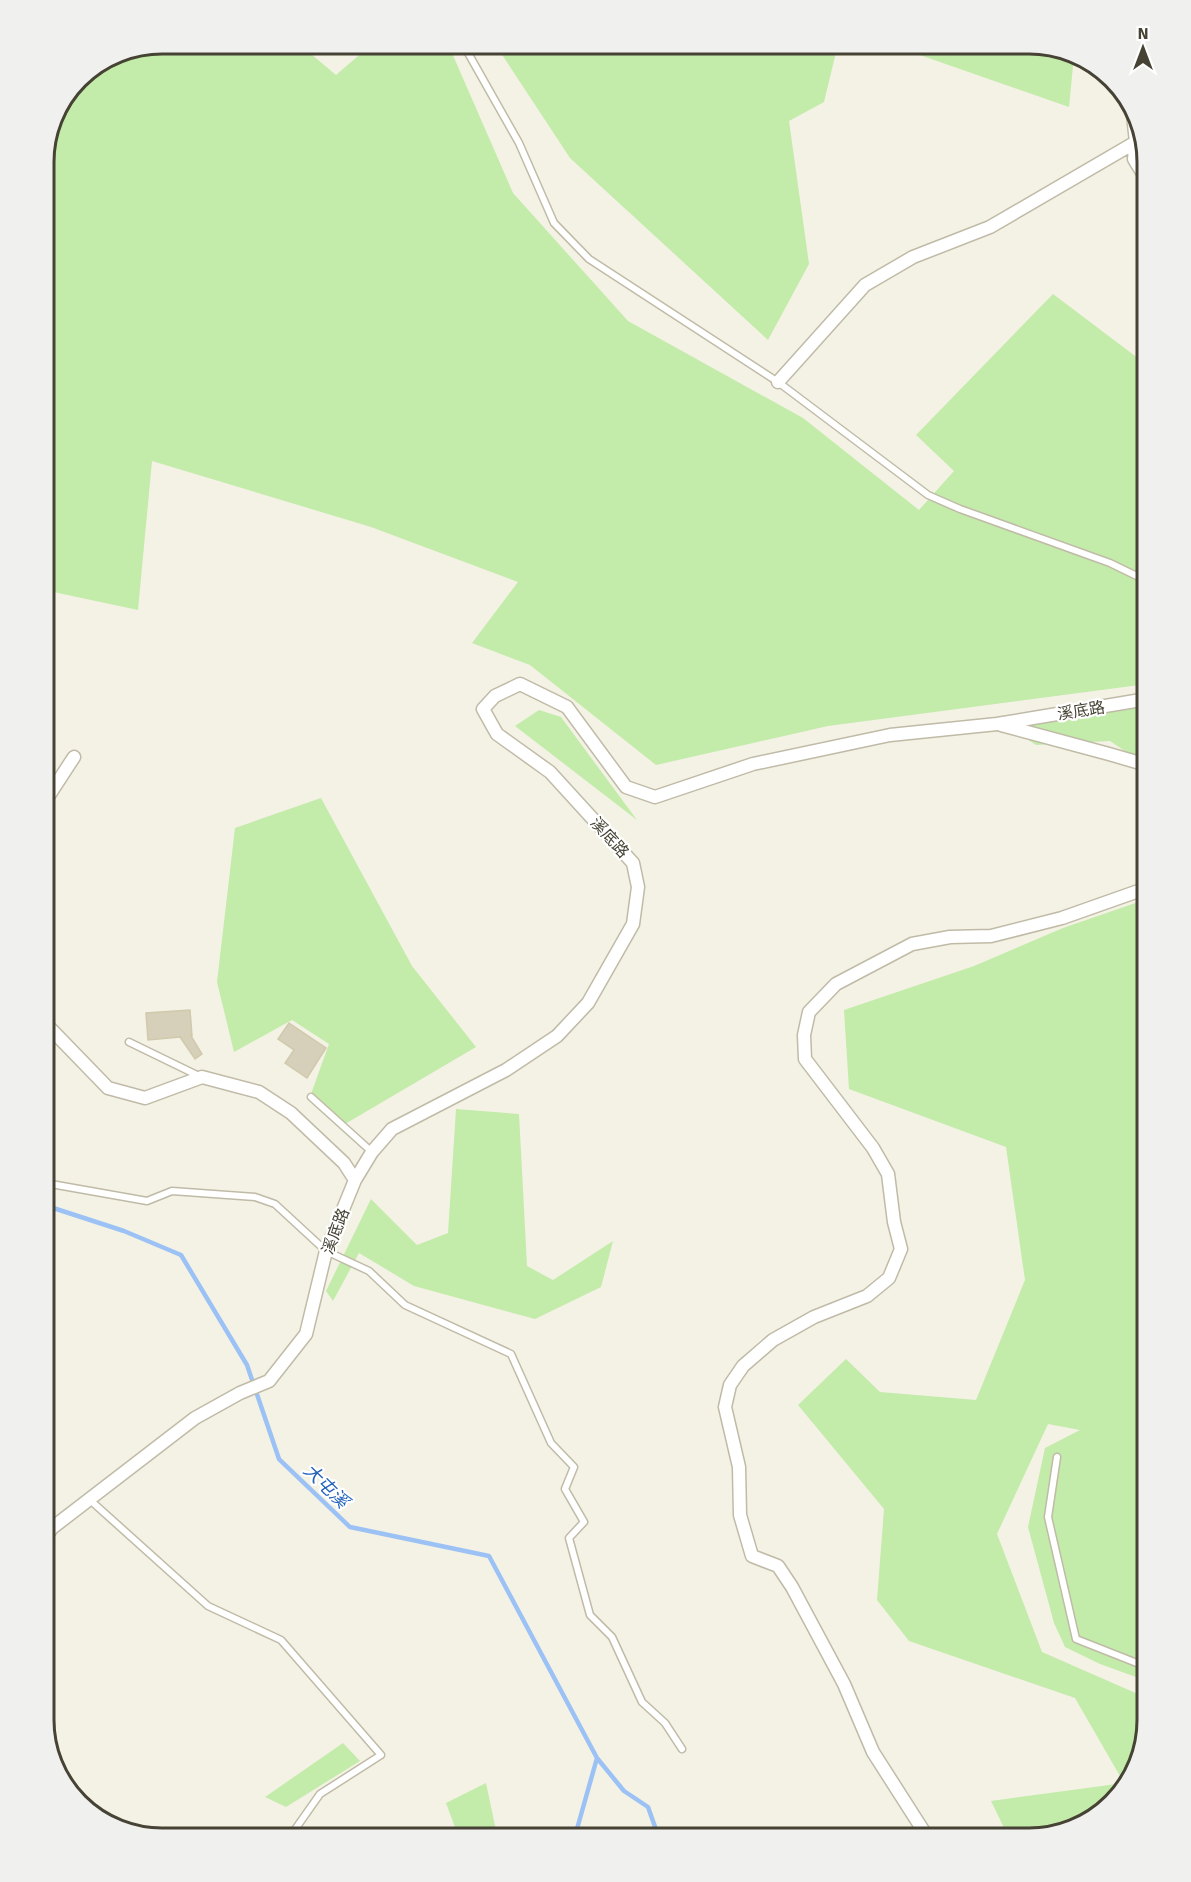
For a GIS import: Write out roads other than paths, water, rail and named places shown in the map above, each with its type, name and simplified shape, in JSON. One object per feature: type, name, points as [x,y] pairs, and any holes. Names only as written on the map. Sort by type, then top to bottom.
[{"type":"street","points":[[778,382],[865,285],[913,257],[990,227],[1135,143]]},
{"type":"street","points":[[1136,146],[1134,159],[1137,164]]},
{"type":"street","name":"溪底路","points":[[54,1526],[195,1418],[240,1393],[269,1381],[306,1334],[326,1251],[355,1180],[372,1152],[392,1129],[506,1070],[557,1036],[588,1003],[633,924],[638,887],[633,863],[550,772],[497,734],[483,709],[495,696],[520,684],[567,707],[626,787],[655,797],[753,764],[890,735],[997,724],[1137,701]]},
{"type":"street","points":[[997,724],[1137,762]]},
{"type":"street","points":[[54,788],[74,757]]},
{"type":"street","points":[[922,1828],[873,1752],[844,1684],[792,1587],[778,1566],[752,1556],[740,1515],[739,1467],[725,1407],[729,1385],[743,1366],[773,1340],[814,1317],[867,1296],[889,1278],[901,1249],[894,1221],[888,1174],[873,1148],[805,1059],[804,1035],[808,1012],[836,984],[912,944],[950,937],[992,936],[1062,918],[1137,892]]},
{"type":"street","points":[[54,1032],[108,1088],[145,1098],[202,1077],[259,1092],[291,1113],[344,1163],[355,1180]]},
{"type":"lane","points":[[469,54],[519,144],[554,223],[589,259],[778,382],[928,495],[960,509],[1110,563],[1137,576]]},
{"type":"lane","points":[[129,1042],[202,1077]]},
{"type":"lane","points":[[311,1097],[372,1152]]},
{"type":"lane","points":[[54,1185],[147,1201],[172,1191],[255,1197],[275,1204],[326,1251],[369,1271],[405,1305],[511,1354],[551,1443],[574,1467],[565,1489],[584,1522],[569,1538],[591,1615],[612,1637],[642,1702],[665,1723],[682,1749]]},
{"type":"lane","points":[[1057,1457],[1048,1517],[1076,1640],[1137,1663]]},
{"type":"lane","points":[[88,1499],[208,1606],[281,1640],[381,1755],[320,1794],[296,1828]]},
{"type":"waterway","name":"大屯溪","points":[[54,1208],[124,1231],[181,1255],[247,1365],[279,1459],[350,1527],[489,1556],[597,1758],[577,1828]]},
{"type":"waterway","points":[[597,1758],[624,1791],[648,1807],[655,1828]]}]
